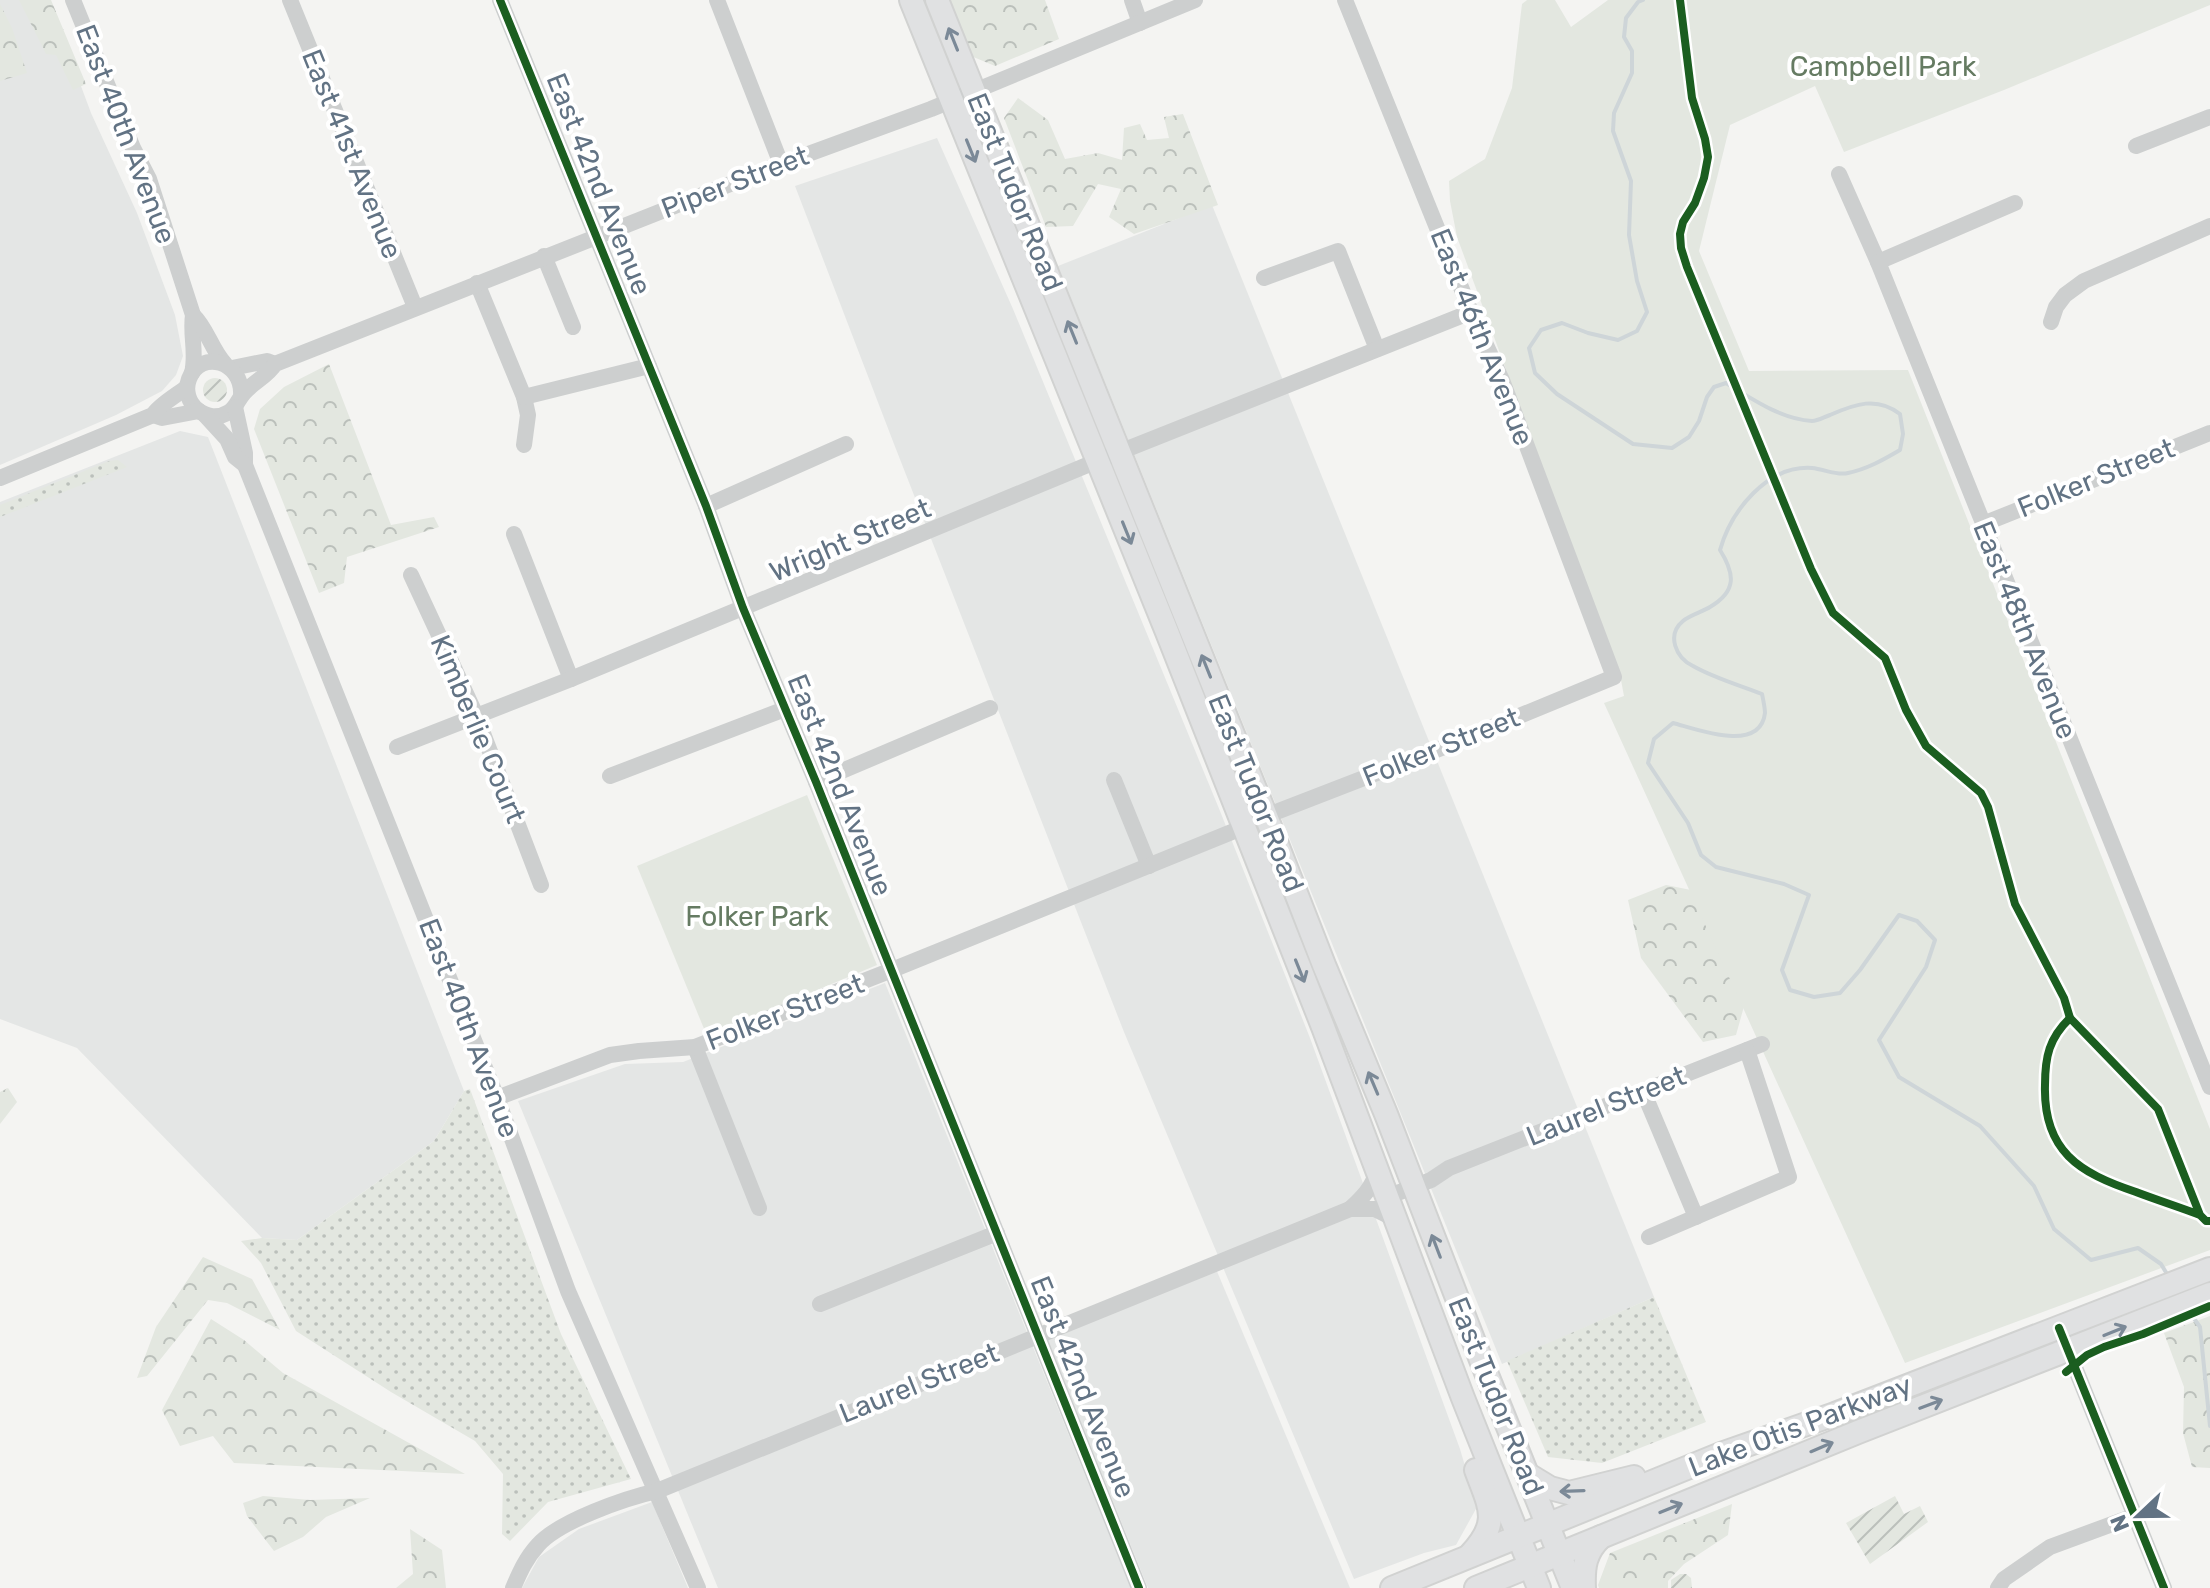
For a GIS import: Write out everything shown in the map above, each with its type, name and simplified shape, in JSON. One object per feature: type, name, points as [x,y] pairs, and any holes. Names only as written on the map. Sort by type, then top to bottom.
[{"type":"main road","name":"East Tudor Road","points":[[911,0],[1219,763],[1539,1588]]},
{"type":"main road","name":"East Tudor Road","points":[[937,0],[1573,1588]]},
{"type":"main road","points":[[1219,763],[1231,766],[1253,813],[1266,816]]},
{"type":"main road","points":[[1244,827],[1260,837],[1277,868],[1289,873]]},
{"type":"main road","name":"Lake Otis Parkway","points":[[1392,1588],[1675,1473],[2204,1271]]},
{"type":"main road","name":"Lake Otis Parkway","points":[[1476,1588],[2208,1294]]},
{"type":"main road","points":[[1463,1398],[1471,1453],[1491,1515],[1488,1532],[1469,1556]]},
{"type":"main road","points":[[1527,1474],[1550,1488],[1569,1493],[1639,1476],[1675,1473]]},
{"type":"main road","points":[[1584,1588],[1586,1557],[1601,1536]]},
{"type":"street","name":"East 40th Avenue","points":[[73,0],[133,148],[149,179],[193,315],[191,327],[195,361],[190,380]]},
{"type":"street","name":"East 41st Avenue","points":[[290,0],[415,307]]},
{"type":"street","name":"East 42nd Avenue","points":[[500,0],[1139,1588]]},
{"type":"street","points":[[717,0],[781,164]]},
{"type":"street","points":[[1132,0],[1140,23]]},
{"type":"street","name":"Piper Street","points":[[153,415],[162,418],[202,413],[224,414],[271,372],[275,364],[544,256],[975,92],[1195,0]]},
{"type":"street","name":"East 46th Avenue","points":[[1345,0],[1471,312],[1502,380],[1614,677]]},
{"type":"street","points":[[2136,146],[2210,117]]},
{"type":"street","name":"East 48th Avenue","points":[[1839,174],[1878,262],[2210,1087]]},
{"type":"street","points":[[1878,262],[2015,203]]},
{"type":"street","points":[[2051,322],[2056,307],[2065,295],[2084,281],[2210,226]]},
{"type":"street","points":[[1264,278],[1338,251],[1377,349]]},
{"type":"street","points":[[544,256],[573,327]]},
{"type":"street","points":[[477,283],[524,397],[528,415],[524,445]]},
{"type":"street","name":"Wright Street","points":[[397,747],[1471,312]]},
{"type":"street","name":"East 40th Avenue","points":[[193,315],[202,323],[216,354],[229,366]]},
{"type":"street","name":"Piper Street","points":[[0,478],[153,415],[190,380],[197,368],[211,362],[229,366],[267,361],[275,364]]},
{"type":"street","points":[[229,366],[240,380],[238,401]]},
{"type":"street","points":[[524,397],[649,366]]},
{"type":"street","points":[[190,380],[190,401],[202,413]]},
{"type":"street","name":"East 40th Avenue","points":[[238,401],[245,465],[497,1098],[568,1291],[698,1588]]},
{"type":"street","name":"East 40th Avenue","points":[[202,413],[216,425],[235,457],[245,465]]},
{"type":"street","name":"Folker Street","points":[[1983,524],[2210,433]]},
{"type":"street","points":[[706,506],[846,444]]},
{"type":"street","points":[[514,534],[571,679]]},
{"type":"street","name":"Kimberlie Court","points":[[411,575],[476,715],[541,885]]},
{"type":"street","name":"Folker Street","points":[[1266,816],[1614,677]]},
{"type":"street","points":[[816,782],[990,708]]},
{"type":"street","points":[[610,776],[785,709]]},
{"type":"street","points":[[1114,780],[1149,866]]},
{"type":"street","name":"Folker Street","points":[[497,1098],[610,1055],[695,1047],[1244,827]]},
{"type":"street","points":[[695,1047],[759,1208]]},
{"type":"street","name":"Laurel Street","points":[[1387,1197],[1431,1180],[1449,1168],[1755,1047],[1789,1177],[1696,1217]]},
{"type":"street","points":[[1643,1091],[1696,1217],[1649,1237]]},
{"type":"street","points":[[1401,1155],[1424,1168],[1449,1168]]},
{"type":"street","name":"Laurel Street","points":[[513,1588],[523,1564],[539,1543],[559,1528],[1350,1209],[1366,1193],[1377,1171]]},
{"type":"street","points":[[1350,1209],[1375,1209],[1395,1219]]},
{"type":"street","points":[[820,1304],[997,1233]]},
{"type":"street","points":[[2059,1328],[2164,1588]]},
{"type":"street","points":[[1998,1588],[2004,1579],[2050,1547],[2134,1516]]},
{"type":"shaded area","points":[[0,0],[49,0],[91,113],[137,213],[175,315],[183,356],[176,375],[162,391],[116,415],[0,465]]},
{"type":"shaded area","points":[[937,138],[1013,309],[1310,1038],[1460,1449],[1477,1507],[1456,1545],[1424,1553],[1354,1579],[1124,1032],[795,186]]},
{"type":"shaded area","points":[[1212,205],[1654,1297],[1502,1364],[1058,266]]},
{"type":"shaded area","points":[[180,431],[208,437],[464,1091],[434,1141],[297,1240],[262,1238],[77,1048],[0,1019],[0,502]]},
{"type":"shaded area","points":[[885,983],[1131,1588],[718,1588],[518,1101],[625,1064],[683,1062]]},
{"type":"shaded area","points":[[1216,1269],[1350,1588],[1148,1588],[1047,1338]]},
{"type":"shaded area","points":[[652,1502],[688,1588],[522,1588],[539,1557],[579,1529]]},
{"type":"green space","points":[[19,0],[51,0],[86,84],[73,90],[56,55],[46,54]]},
{"type":"green space","points":[[948,0],[1045,0],[1059,39],[995,66],[971,56]]},
{"type":"green space","name":"Campbell Park","points":[[1527,0],[1555,0],[1571,27],[1608,0],[2210,0],[2210,5],[1844,152],[1815,86],[1730,125],[1699,251],[1749,371],[1908,370],[2210,1129],[2210,1250],[1905,1363],[1604,703],[1624,696],[1621,680],[1457,237],[1449,181],[1485,159],[1512,88],[1522,4]]},
{"type":"green space","points":[[0,4],[12,28],[27,73],[0,81]]},
{"type":"green space","points":[[1018,98],[1048,120],[1065,159],[1098,153],[1122,160],[1124,128],[1140,124],[1147,140],[1169,138],[1164,117],[1183,114],[1218,205],[1134,234],[1109,217],[1121,189],[1098,184],[1073,226],[1046,227],[1004,118]]},
{"type":"green space","points":[[329,364],[391,525],[434,517],[439,527],[347,557],[344,583],[319,593],[254,429],[260,409],[284,387]]},
{"type":"green space","points":[[215,378],[224,381],[227,390],[224,399],[215,402],[206,399],[203,390],[206,381]]},
{"type":"green space","points":[[118,460],[127,467],[0,517],[0,505]]},
{"type":"green space","name":"Folker Park","points":[[807,795],[877,965],[707,1036],[637,866]]},
{"type":"green space","points":[[1666,885],[1706,893],[1755,967],[1736,1035],[1703,1042],[1641,958],[1628,900]]},
{"type":"green space","points":[[8,1088],[17,1102],[0,1124],[0,1092]]},
{"type":"green space","points":[[470,1089],[561,1334],[631,1479],[548,1502],[510,1541],[502,1534],[503,1474],[475,1441],[296,1331],[261,1263],[241,1241],[262,1238],[297,1240],[434,1141],[464,1091]]},
{"type":"green space","points":[[203,1257],[252,1279],[280,1330],[227,1303],[208,1300],[147,1376],[137,1378],[156,1327]]},
{"type":"green space","points":[[1654,1297],[1706,1422],[1602,1463],[1548,1457],[1507,1361]]},
{"type":"green space","points":[[2210,1316],[2210,1468],[2192,1467],[2183,1433],[2184,1387],[2164,1333]]},
{"type":"green space","points":[[211,1319],[244,1340],[283,1373],[465,1474],[234,1463],[213,1436],[180,1446],[162,1410]]},
{"type":"green space","points":[[263,1496],[310,1500],[370,1498],[326,1517],[303,1537],[274,1551],[247,1516],[243,1503]]},
{"type":"green space","points":[[1895,1496],[1904,1514],[1920,1506],[1928,1522],[1870,1564],[1846,1523]]},
{"type":"green space","points":[[1732,1504],[1728,1535],[1684,1564],[1668,1581],[1668,1588],[1599,1588],[1610,1553]]},
{"type":"green space","points":[[410,1529],[442,1550],[446,1588],[396,1588],[413,1574]]},
{"type":"green space","points":[[1680,1574],[1691,1578],[1692,1588],[1671,1588],[1671,1580]]},
{"type":"waterway","points":[[1643,0],[1626,18],[1624,37],[1632,51],[1632,73],[1614,113],[1613,131],[1631,181],[1629,235],[1637,281],[1647,312],[1637,331],[1618,340],[1562,323],[1541,330],[1529,348],[1535,373],[1557,394],[1633,444],[1672,448],[1689,437],[1699,421],[1707,397],[1714,387],[1726,383],[1767,407],[1812,421],[1857,405],[1883,405],[1900,414],[1903,434],[1900,450],[1875,464],[1844,474],[1812,468],[1780,474],[1766,482],[1742,506],[1720,550],[1731,574],[1729,588],[1719,601],[1683,621],[1674,639],[1678,652],[1687,662],[1709,674],[1762,694],[1765,713],[1761,725],[1752,733],[1726,736],[1673,723],[1654,739],[1648,763],[1688,823],[1701,855],[1716,867],[1784,884],[1809,895],[1782,970],[1790,990],[1814,997],[1840,993],[1899,915],[1917,921],[1935,940],[1926,967],[1879,1040],[1899,1077],[1980,1126],[2034,1186],[2054,1229],[2091,1260],[2138,1248],[2161,1264],[2167,1274]]},
{"type":"waterway","points":[[2193,1317],[2200,1327],[2210,1426]]},
{"type":"cycle path","points":[[500,0],[1139,1588]]},
{"type":"cycle path","points":[[1680,0],[1692,98],[1708,157],[1695,203],[1683,222],[1680,234],[1687,267],[1811,569],[1833,613],[1885,658],[1906,710],[1926,746],[1981,793],[1988,807],[2015,904],[2064,998],[2070,1018]]},
{"type":"cycle path","points":[[2200,1215],[2158,1109],[2070,1018],[2053,1041],[2046,1066],[2046,1108],[2058,1143],[2068,1156],[2097,1177],[2210,1221]]},
{"type":"cycle path","points":[[2066,1372],[2087,1355],[2104,1347],[2210,1306]]},
{"type":"cycle path","points":[[2059,1328],[2164,1588]]}]
